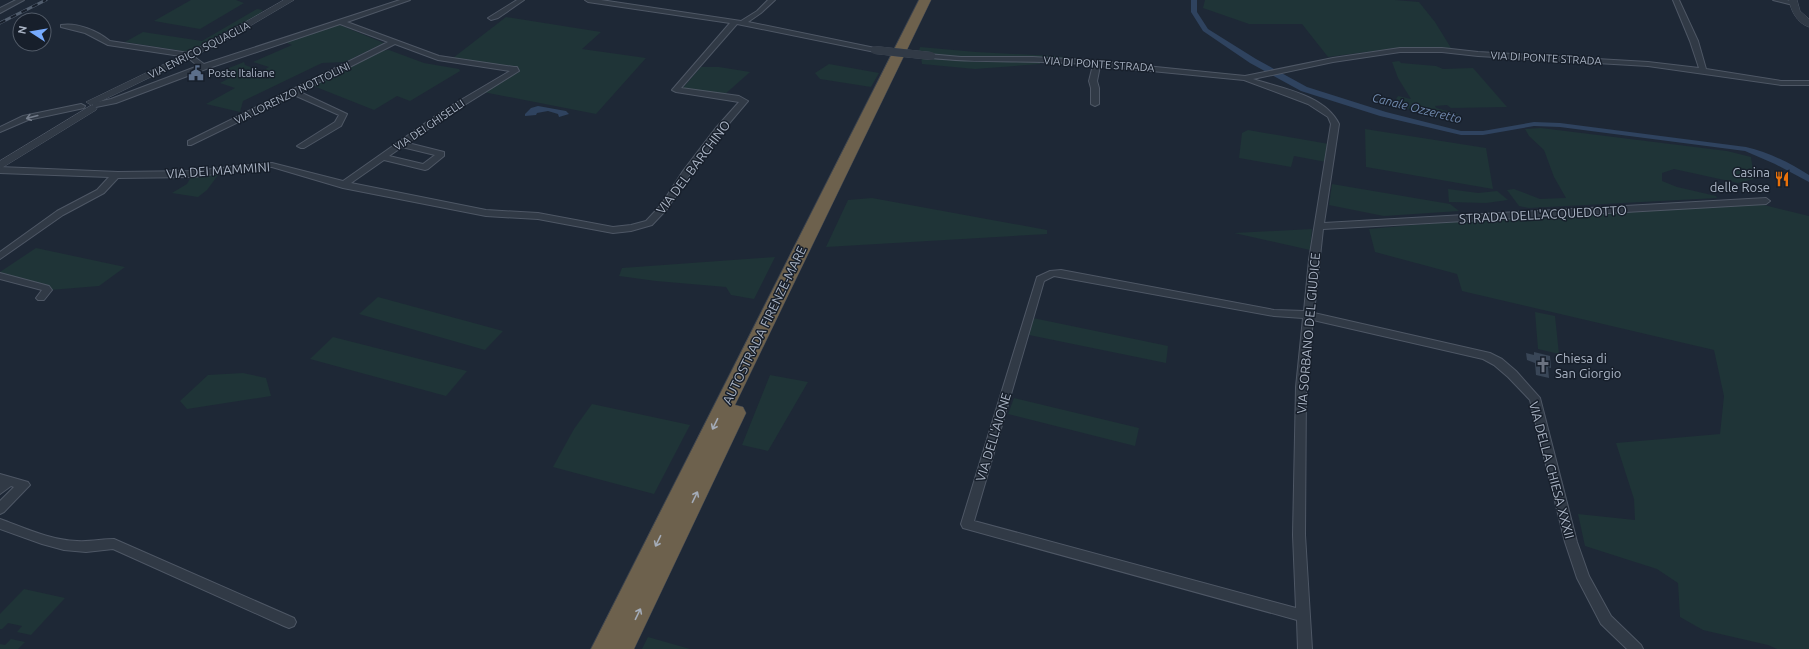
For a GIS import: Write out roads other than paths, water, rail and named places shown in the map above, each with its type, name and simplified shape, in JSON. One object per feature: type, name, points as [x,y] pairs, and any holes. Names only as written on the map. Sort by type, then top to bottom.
[{"type":"highway","name":"AUTOSTRADA FIRENZE-MARE","points":[[604,649],[925,0]]},
{"type":"highway","name":"AUTOSTRADA FIRENZE-MARE","points":[[621,649],[935,0]]},
{"type":"street","points":[[0,11],[20,0]]},
{"type":"street","name":"VIA ENRICO SQUAGLIA","points":[[0,166],[106,95],[244,28],[290,0]]},
{"type":"street","points":[[0,130],[26,118],[88,107],[128,96],[203,67],[407,0]]},
{"type":"street","points":[[491,18],[496,17],[521,0]]},
{"type":"street","name":"VIA DI PONTE STRADA","points":[[588,0],[739,23],[875,50],[961,59],[1033,59],[1097,63],[1245,78],[1333,60],[1400,50],[1428,50],[1597,60],[1703,71],[1781,83],[1809,83]]},
{"type":"street","points":[[739,23],[759,12],[772,0]]},
{"type":"street","points":[[1676,0],[1694,41],[1703,71]]},
{"type":"street","points":[[1776,0],[1793,2],[1796,12],[1809,24]]},
{"type":"street","points":[[340,22],[394,42]]},
{"type":"street","name":"VIA DEL BARCHINO","points":[[408,199],[486,213],[538,216],[612,230],[631,228],[649,223],[664,207],[686,173],[718,131],[744,101],[739,98],[676,90],[739,23]]},
{"type":"street","points":[[63,26],[88,31],[100,36],[108,43],[189,55],[203,67]]},
{"type":"street","name":"VIA DEI GHISELLI","points":[[342,185],[452,108],[515,71],[514,69],[438,58],[394,42]]},
{"type":"street","name":"VIA LORENZO NOTTOLINI","points":[[191,143],[394,42]]},
{"type":"street","points":[[1095,104],[1095,88],[1093,81],[1097,63]]},
{"type":"street","name":"VIA SORBANO DEL GIUDICE","points":[[1245,78],[1317,105],[1334,118],[1334,139],[1319,226],[1307,315],[1301,387],[1299,535],[1302,615],[1305,649]]},
{"type":"street","points":[[294,92],[343,114],[338,124],[301,146]]},
{"type":"street","points":[[382,156],[425,167],[441,154],[400,144]]},
{"type":"street","name":"VIA DEI MAMMINI","points":[[0,170],[115,175],[193,174],[263,165],[281,168],[342,185],[408,199]]},
{"type":"street","points":[[0,256],[68,208],[102,191],[110,184],[115,175]]},
{"type":"street","name":"STRADA DELL'ACQUEDOTTO","points":[[1319,226],[1766,202]]},
{"type":"street","name":"VIA DELL'AIONE","points":[[1302,615],[967,524],[1040,279],[1053,273],[1060,273],[1274,313],[1307,315]]},
{"type":"street","points":[[0,276],[46,288],[47,290],[41,298]]},
{"type":"street","name":"VIA DELLA CHIESA XXXII","points":[[1307,315],[1486,356],[1498,362],[1512,374],[1535,398],[1557,481],[1571,542],[1583,578],[1606,620],[1636,649]]},
{"type":"street","points":[[0,490],[4,480],[24,485],[0,509]]},
{"type":"street","points":[[0,524],[53,542],[74,546],[87,547],[103,544],[114,544],[289,622]]},
{"type":"water","points":[[538,106],[566,111],[569,114],[559,117],[558,114],[548,111],[537,113],[536,115],[525,116],[531,108]]},
{"type":"waterway","name":"Canale Ozzeretto","points":[[1194,0],[1194,12],[1205,30],[1253,61],[1304,89],[1383,114],[1461,133],[1483,133],[1534,124],[1560,125],[1746,149],[1786,165],[1809,179]]},
{"type":"railway","points":[[0,23],[46,0]]},
{"type":"place","name":"Poste Italiane","points":[[196,73]]},
{"type":"place","name":"Casina delle Rose","points":[[1782,179]]},
{"type":"place","name":"Chiesa di San Giorgio","points":[[1543,365]]}]
